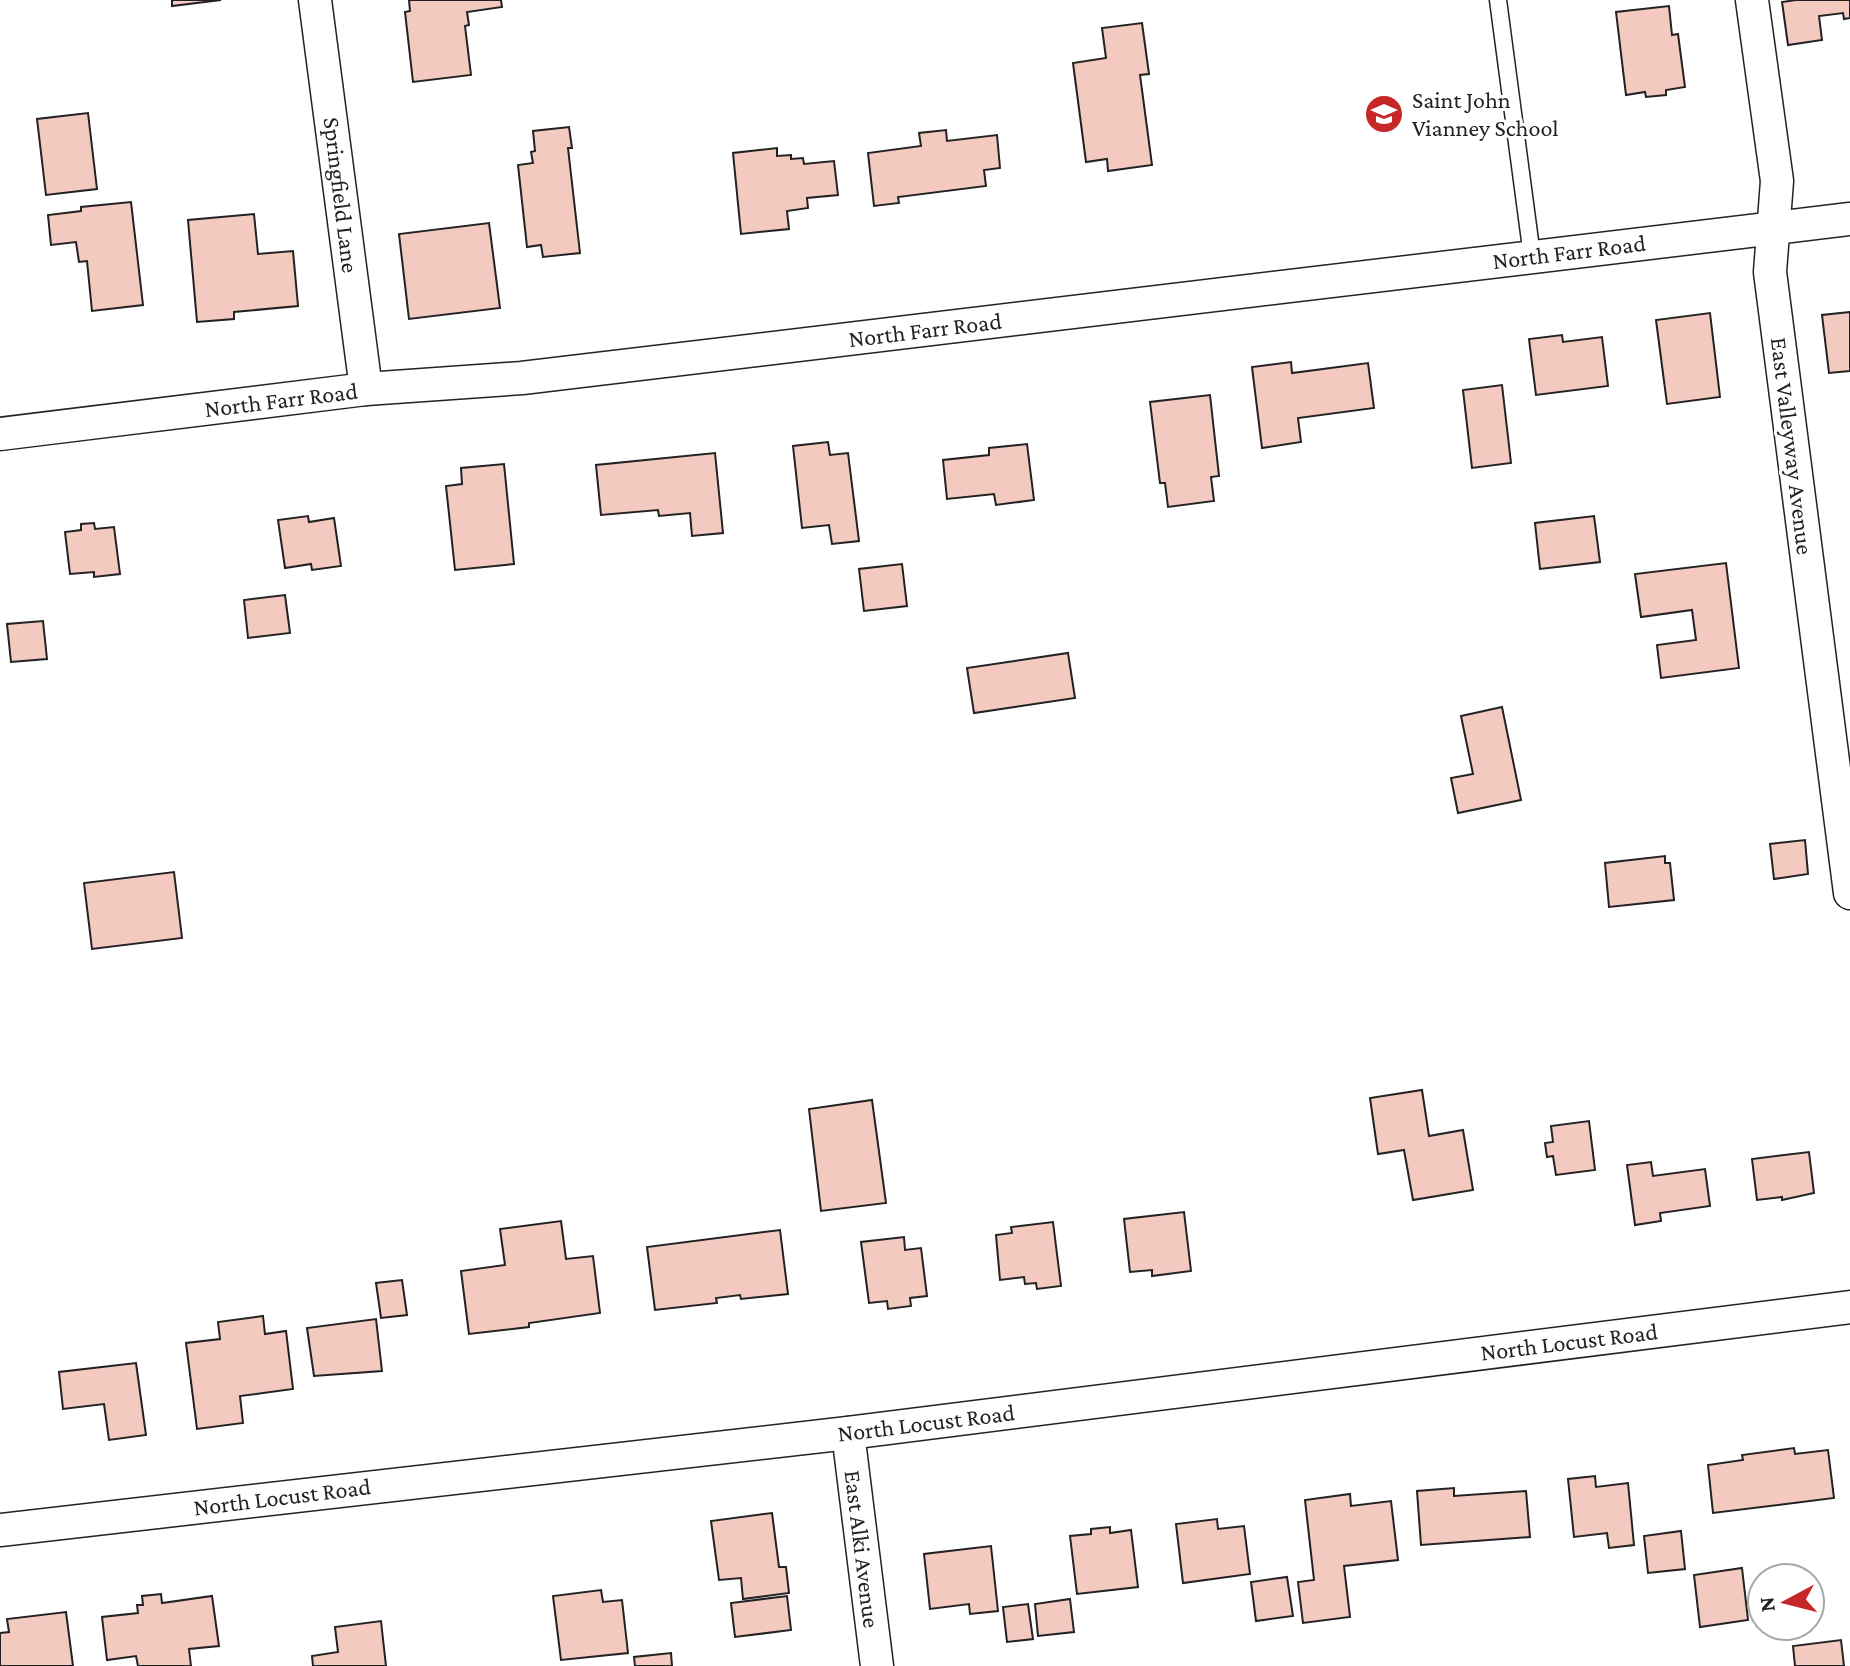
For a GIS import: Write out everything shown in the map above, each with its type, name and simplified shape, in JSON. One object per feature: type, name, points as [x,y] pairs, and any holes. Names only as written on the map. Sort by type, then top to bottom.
[{"type":"street","name":"Springfield Lane","points":[[315,0],[366,389]]},
{"type":"street","name":"East Valleyway Avenue","points":[[1752,0],[1777,181],[1770,272],[1850,893]]},
{"type":"street","name":"North Farr Road","points":[[0,434],[366,389],[522,378],[1850,219]]},
{"type":"street","name":"North Locust Road","points":[[0,1530],[848,1433],[1850,1307]]},
{"type":"street","name":"East Alki Avenue","points":[[848,1433],[877,1666]]},
{"type":"lane","points":[[1498,0],[1532,256]]},
{"type":"building","points":[[172,0],[221,0],[172,6]]},
{"type":"building","points":[[409,0],[501,0],[502,7],[467,12],[469,25],[465,26],[471,75],[413,82],[405,12],[410,11]]},
{"type":"building","points":[[1850,0],[1850,18],[1844,19],[1843,13],[1819,16],[1822,40],[1788,45],[1782,2]]},
{"type":"building","points":[[1669,6],[1672,35],[1678,34],[1685,87],[1666,90],[1666,95],[1646,97],[1645,92],[1626,95],[1616,12]]},
{"type":"building","points":[[1142,23],[1149,74],[1140,75],[1152,165],[1108,171],[1107,159],[1086,162],[1073,63],[1106,58],[1102,28]]},
{"type":"building","points":[[88,113],[97,189],[46,195],[37,119]]},
{"type":"building","points":[[569,127],[572,148],[568,148],[580,253],[543,257],[541,245],[527,247],[518,165],[533,163],[533,131]]},
{"type":"building","points":[[946,130],[947,141],[997,135],[1000,168],[984,170],[986,186],[898,197],[899,203],[874,206],[868,153],[921,146],[919,133]]},
{"type":"building","points":[[777,148],[777,156],[803,158],[804,164],[834,161],[838,195],[807,198],[808,208],[787,211],[789,229],[741,234],[733,153]]},
{"type":"building","points":[[131,202],[143,305],[92,311],[87,261],[79,262],[76,242],[51,245],[48,215],[81,211],[81,207]]},
{"type":"building","points":[[254,214],[258,254],[293,251],[298,306],[234,312],[234,319],[197,322],[188,220]]},
{"type":"building","points":[[489,223],[500,308],[409,319],[399,234]]},
{"type":"building","points":[[1850,312],[1850,371],[1829,373],[1822,315]]},
{"type":"building","points":[[1710,313],[1720,397],[1667,404],[1656,320]]},
{"type":"building","points":[[1562,335],[1563,342],[1602,337],[1608,386],[1536,395],[1529,339]]},
{"type":"building","points":[[1291,362],[1292,373],[1368,363],[1374,408],[1298,418],[1301,442],[1262,448],[1252,367]]},
{"type":"building","points":[[1502,385],[1511,463],[1472,468],[1463,390]]},
{"type":"building","points":[[1210,395],[1219,476],[1211,477],[1214,501],[1168,507],[1165,483],[1160,483],[1150,402]]},
{"type":"building","points":[[828,442],[830,455],[848,453],[859,541],[832,544],[829,525],[802,528],[793,446]]},
{"type":"building","points":[[1027,444],[1034,500],[996,505],[994,494],[947,499],[943,460],[989,455],[989,448]]},
{"type":"building","points":[[715,453],[723,533],[692,536],[690,513],[659,516],[658,510],[601,515],[596,465]]},
{"type":"building","points":[[504,464],[514,564],[455,570],[446,486],[462,484],[461,468]]},
{"type":"building","points":[[308,516],[309,522],[334,518],[341,566],[312,570],[311,564],[285,568],[278,520]]},
{"type":"building","points":[[1594,516],[1600,562],[1540,569],[1535,523]]},
{"type":"building","points":[[94,523],[95,529],[114,527],[120,574],[94,577],[94,572],[70,574],[65,532],[81,530],[81,524]]},
{"type":"building","points":[[1726,563],[1739,668],[1661,678],[1657,645],[1696,640],[1692,610],[1641,617],[1635,574]]},
{"type":"building","points":[[902,564],[907,606],[864,611],[859,569]]},
{"type":"building","points":[[285,595],[290,633],[248,638],[244,600]]},
{"type":"building","points":[[43,621],[47,659],[11,662],[7,624]]},
{"type":"building","points":[[1068,653],[1075,698],[974,713],[967,668]]},
{"type":"building","points":[[1502,707],[1521,800],[1458,813],[1451,778],[1473,774],[1461,716]]},
{"type":"building","points":[[1805,840],[1808,874],[1774,879],[1770,844]]},
{"type":"building","points":[[1665,856],[1665,863],[1670,863],[1674,900],[1609,907],[1605,863]]},
{"type":"building","points":[[174,872],[182,938],[92,949],[84,883]]},
{"type":"building","points":[[1422,1090],[1429,1136],[1463,1130],[1473,1190],[1413,1200],[1404,1150],[1378,1154],[1370,1098]]},
{"type":"building","points":[[872,1100],[886,1203],[821,1211],[809,1109]]},
{"type":"building","points":[[1589,1121],[1595,1170],[1556,1175],[1553,1156],[1547,1157],[1545,1143],[1553,1142],[1551,1126]]},
{"type":"building","points":[[1809,1152],[1814,1193],[1782,1200],[1782,1197],[1757,1200],[1752,1159]]},
{"type":"building","points":[[1651,1162],[1653,1176],[1705,1169],[1710,1206],[1660,1213],[1661,1221],[1635,1225],[1627,1165]]},
{"type":"building","points":[[1184,1212],[1191,1271],[1152,1276],[1152,1270],[1130,1272],[1124,1219]]},
{"type":"building","points":[[561,1221],[566,1259],[593,1256],[600,1313],[529,1323],[529,1327],[469,1334],[461,1271],[505,1265],[500,1229]]},
{"type":"building","points":[[1053,1222],[1061,1286],[1037,1289],[1036,1283],[1025,1284],[1024,1277],[1000,1280],[996,1235],[1012,1233],[1011,1227]]},
{"type":"building","points":[[780,1230],[788,1294],[741,1299],[740,1295],[716,1298],[717,1303],[655,1310],[647,1247]]},
{"type":"building","points":[[904,1237],[905,1250],[921,1248],[927,1296],[910,1298],[911,1306],[888,1309],[887,1301],[869,1303],[861,1242]]},
{"type":"building","points":[[402,1280],[407,1315],[381,1318],[376,1283]]},
{"type":"building","points":[[263,1316],[265,1334],[286,1331],[293,1389],[240,1396],[243,1423],[197,1429],[186,1343],[220,1339],[218,1322]]},
{"type":"building","points":[[376,1319],[382,1371],[314,1376],[307,1328]]},
{"type":"building","points":[[136,1363],[146,1435],[109,1440],[104,1404],[63,1409],[59,1372]]},
{"type":"building","points":[[1794,1448],[1795,1454],[1828,1450],[1834,1498],[1713,1513],[1708,1465],[1743,1460],[1742,1455]]},
{"type":"building","points":[[1595,1476],[1596,1487],[1628,1483],[1634,1545],[1609,1548],[1607,1533],[1574,1537],[1568,1479]]},
{"type":"building","points":[[1454,1488],[1454,1496],[1526,1491],[1530,1537],[1421,1545],[1417,1491]]},
{"type":"building","points":[[1350,1494],[1351,1506],[1391,1501],[1398,1560],[1344,1566],[1350,1617],[1303,1623],[1298,1582],[1314,1580],[1305,1500]]},
{"type":"building","points":[[772,1513],[779,1567],[786,1567],[789,1593],[743,1599],[741,1578],[719,1580],[711,1521]]},
{"type":"building","points":[[1217,1519],[1218,1529],[1244,1526],[1250,1574],[1183,1583],[1176,1524]]},
{"type":"building","points":[[1110,1527],[1110,1533],[1131,1530],[1138,1587],[1077,1594],[1070,1536],[1091,1534],[1091,1529]]},
{"type":"building","points":[[1681,1531],[1685,1569],[1648,1573],[1644,1536]]},
{"type":"building","points":[[991,1546],[998,1611],[970,1614],[969,1604],[930,1609],[924,1554]]},
{"type":"building","points":[[1742,1568],[1746,1620],[1700,1627],[1694,1575]]},
{"type":"building","points":[[1287,1577],[1293,1616],[1256,1621],[1251,1582]]},
{"type":"building","points":[[601,1590],[603,1602],[622,1600],[628,1653],[561,1660],[553,1596]]},
{"type":"building","points":[[161,1594],[162,1603],[212,1596],[219,1646],[189,1649],[191,1666],[138,1666],[136,1656],[107,1660],[102,1617],[138,1613],[137,1605],[143,1605],[142,1596]]},
{"type":"building","points":[[787,1596],[791,1630],[735,1637],[731,1603]]},
{"type":"building","points":[[1070,1599],[1074,1632],[1038,1636],[1035,1604]]},
{"type":"building","points":[[1028,1604],[1033,1639],[1007,1642],[1003,1607]]},
{"type":"building","points":[[66,1612],[73,1666],[0,1666],[0,1633],[9,1632],[7,1619]]},
{"type":"building","points":[[381,1621],[386,1666],[313,1666],[312,1656],[338,1652],[335,1627]]},
{"type":"building","points":[[1841,1640],[1844,1666],[1795,1666],[1793,1646]]},
{"type":"building","points":[[671,1653],[672,1666],[635,1666],[634,1657]]},
{"type":"place","name":"Saint John Vianney School","points":[[1384,114]]}]
